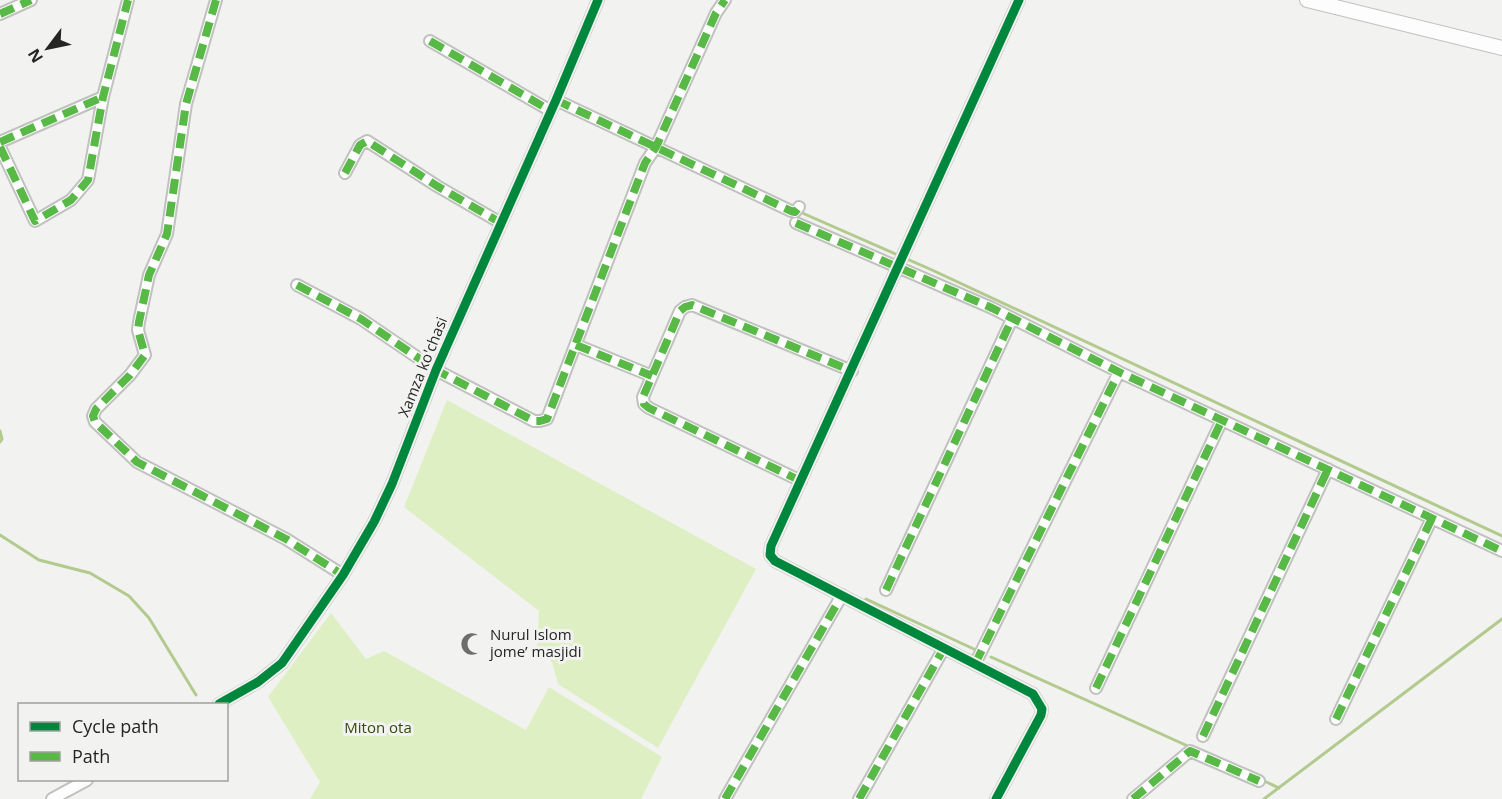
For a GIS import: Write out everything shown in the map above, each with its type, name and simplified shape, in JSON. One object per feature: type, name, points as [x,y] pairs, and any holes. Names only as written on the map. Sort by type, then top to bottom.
[{"type":"street","points":[[0,14],[31,0]]},
{"type":"street","points":[[0,147],[35,221],[71,200],[88,180],[104,97],[128,0]]},
{"type":"street","points":[[216,0],[186,104],[167,234],[149,275],[139,322],[138,330],[145,355],[130,375],[96,409],[93,416],[95,422],[137,462],[286,539],[343,575]]},
{"type":"street","name":"Xamza ko'chasi","points":[[222,703],[258,682],[282,663],[343,575],[374,522],[392,484],[436,370],[598,0]]},
{"type":"street","points":[[297,285],[361,319],[436,370],[534,421],[540,422],[547,419],[645,163],[656,147],[725,0]]},
{"type":"street","points":[[996,799],[1041,715],[1042,709],[1033,694],[776,561],[770,555],[771,546],[1019,0]]},
{"type":"street","points":[[1307,0],[1502,48]]},
{"type":"street","points":[[430,41],[551,111]]},
{"type":"street","points":[[0,142],[104,97]]},
{"type":"street","points":[[556,100],[791,212],[795,212],[799,207]]},
{"type":"street","points":[[345,173],[360,145],[367,141],[437,186],[501,223]]},
{"type":"street","points":[[796,223],[1012,319],[1119,372],[1502,550]]},
{"type":"street","points":[[801,480],[644,404],[643,397],[680,311],[692,305],[852,371]]},
{"type":"street","points":[[886,590],[1012,319]]},
{"type":"street","points":[[576,345],[652,376]]},
{"type":"street","points":[[975,664],[1119,372]]},
{"type":"street","points":[[1095,688],[1222,420]]},
{"type":"street","points":[[1203,736],[1328,469]]},
{"type":"street","points":[[1336,718],[1432,518]]},
{"type":"street","points":[[725,799],[842,595]]},
{"type":"street","points":[[859,799],[944,648]]},
{"type":"street","points":[[1133,799],[1190,751],[1259,781]]},
{"type":"street","points":[[52,799],[85,781]]},
{"type":"green space","points":[[447,400],[756,569],[658,748],[558,684],[552,662],[537,650],[539,611],[404,507]]},
{"type":"green space","name":"Miton ota","points":[[331,613],[366,659],[384,651],[526,730],[549,687],[662,757],[641,799],[310,799],[320,782],[268,697]]},
{"type":"waterway","points":[[800,212],[932,270],[1502,536]]},
{"type":"waterway","points":[[0,431],[2,439],[0,442]]},
{"type":"waterway","points":[[0,535],[39,560],[90,573],[129,596],[149,618],[196,695]]},
{"type":"waterway","points":[[866,599],[976,650]]},
{"type":"waterway","points":[[1264,799],[1502,619]]},
{"type":"waterway","points":[[991,657],[1190,747]]},
{"type":"waterway","points":[[1262,780],[1279,788]]},
{"type":"marked path","points":[[0,14],[31,0]]},
{"type":"marked path","points":[[0,147],[35,221],[71,200],[88,180],[103,97],[128,0]]},
{"type":"marked path","points":[[216,0],[186,104],[167,234],[149,275],[139,322],[138,330],[145,355],[130,375],[96,409],[93,416],[95,422],[137,462],[286,539],[343,575]]},
{"type":"marked path","points":[[297,285],[361,319],[436,370],[534,421],[547,419],[645,163],[656,147],[716,13],[725,0]]},
{"type":"marked path","points":[[430,41],[551,111]]},
{"type":"marked path","points":[[0,142],[103,97]]},
{"type":"marked path","points":[[556,100],[791,211],[795,212],[799,207]]},
{"type":"marked path","points":[[345,173],[360,145],[367,141],[437,186],[501,223]]},
{"type":"marked path","points":[[796,223],[992,308],[1119,372],[1502,551]]},
{"type":"marked path","points":[[801,481],[644,404],[643,397],[680,311],[692,305],[852,371]]},
{"type":"marked path","points":[[886,590],[1012,319]]},
{"type":"marked path","points":[[576,345],[652,376]]},
{"type":"marked path","points":[[975,664],[1119,372]]},
{"type":"marked path","points":[[1096,688],[1222,420]]},
{"type":"marked path","points":[[1203,736],[1328,469]]},
{"type":"marked path","points":[[1336,719],[1432,518]]},
{"type":"marked path","points":[[725,799],[842,595]]},
{"type":"marked path","points":[[859,799],[944,648]]},
{"type":"marked path","points":[[1133,799],[1190,751],[1259,781]]},
{"type":"cycle path","points":[[221,703],[258,682],[282,663],[343,575],[374,522],[392,484],[436,370],[598,0]]},
{"type":"cycle path","points":[[996,799],[1041,715],[1042,709],[1033,694],[775,561],[770,555],[771,546],[1019,0]]},
{"type":"place","name":"Nurul Islom jome’ masjidi","points":[[472,644]]}]
